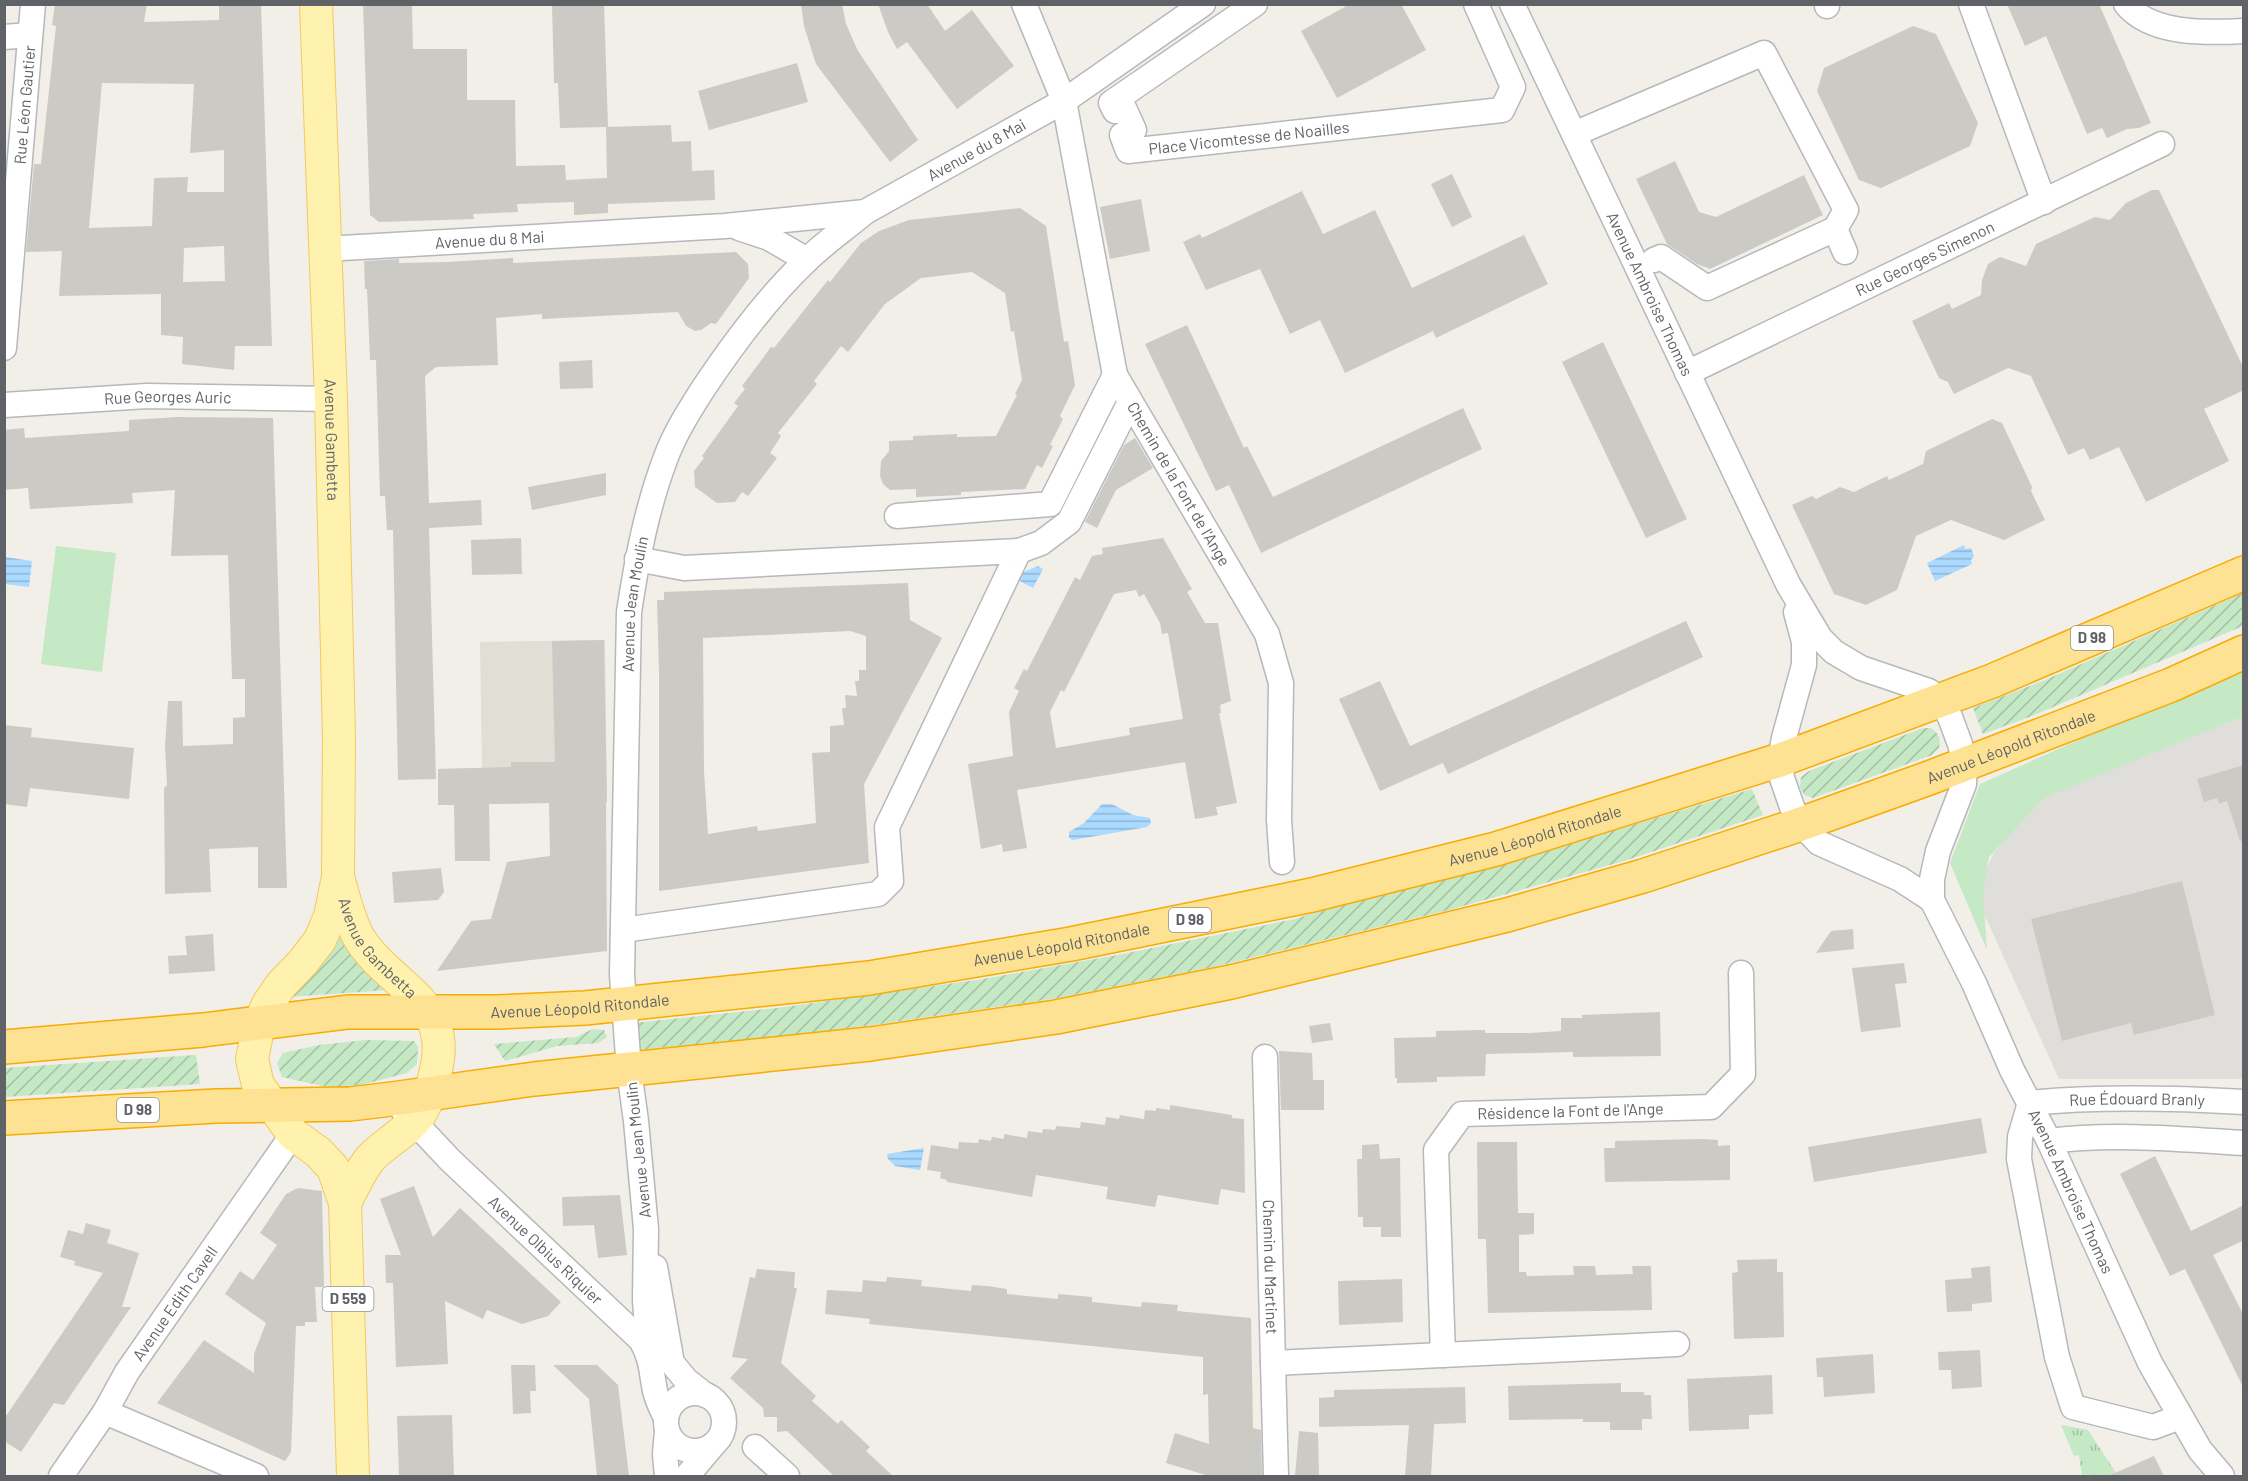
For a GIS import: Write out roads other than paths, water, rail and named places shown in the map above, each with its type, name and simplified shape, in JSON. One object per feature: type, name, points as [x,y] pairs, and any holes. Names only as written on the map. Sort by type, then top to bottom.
[{"type":"highway","name":"Avenue Léopold Ritondale","points":[[4,1047],[259,1024],[348,1012],[498,1012],[585,1008],[869,978],[1071,944],[1312,895],[1496,849],[1780,760],[2013,672],[2244,573]]},
{"type":"highway","name":"Avenue Léopold Ritondale","points":[[4,1118],[216,1106],[350,1104],[403,1111],[431,1093],[534,1079],[882,1043],[1056,1017],[1231,982],[1507,915],[1643,876],[1801,824],[1965,764],[2171,684],[2244,652]]},
{"type":"main road","name":"Avenue Gambetta","points":[[259,1024],[281,985],[320,940],[330,916],[338,877],[339,738],[331,399],[316,4]]},
{"type":"main road","name":"Avenue Gambetta","points":[[338,877],[358,936],[376,959],[429,1011]]},
{"type":"main road","points":[[429,1011],[437,1029],[439,1042],[438,1063],[431,1093]]},
{"type":"main road","name":"D 559","points":[[259,1024],[252,1059],[258,1085],[292,1134],[318,1152],[333,1168],[345,1203],[353,1476]]},
{"type":"main road","points":[[345,1203],[369,1160],[403,1111]]},
{"type":"street","name":"Rue Léon Gautier","points":[[4,348],[33,4]]},
{"type":"street","name":"Chemin de la Font de l'Ange","points":[[1024,4],[1064,101],[1115,375],[1267,634],[1281,683],[1279,820],[1282,862]]},
{"type":"street","name":"Avenue du 8 Mai","points":[[325,249],[725,226],[865,212],[1064,101],[1203,4]]},
{"type":"street","name":"Place Vicomtesse de Noailles","points":[[1255,4],[1111,103],[1115,111],[1124,108],[1134,130],[1122,135],[1128,152],[1502,110],[1513,87],[1476,4]]},
{"type":"street","name":"Avenue Ambroise Thomas","points":[[1512,4],[1788,584],[1820,638],[1834,652],[1861,668],[1929,691],[1941,701],[1950,717],[1965,764],[1964,784],[1938,851],[1932,879],[1932,900],[2049,1142],[2150,1363],[2200,1450],[2222,1476]]},
{"type":"street","points":[[1971,4],[2044,202]]},
{"type":"street","points":[[2126,4],[2130,10],[2169,29],[2244,31]]},
{"type":"street","points":[[4,37],[30,35]]},
{"type":"street","points":[[1574,134],[1767,58],[1846,210],[1835,229],[1707,288],[1661,257],[1653,260]]},
{"type":"street","name":"Rue Georges Simenon","points":[[1687,373],[2162,144]]},
{"type":"street","name":"Avenue Jean Moulin","points":[[649,1354],[645,1293],[646,1229],[629,1070],[622,975],[629,612],[637,559],[654,490],[667,454],[686,416],[722,360],[757,315],[809,258],[865,212]]},
{"type":"street","points":[[787,220],[801,229],[808,238],[811,245],[809,258]]},
{"type":"street","name":"Avenue du 8 Mai","points":[[725,226],[758,233],[809,258]]},
{"type":"street","points":[[1835,229],[1852,265]]},
{"type":"street","points":[[897,516],[1050,504],[1115,375]]},
{"type":"street","name":"Rue Georges Auric","points":[[4,405],[147,396],[331,399]]},
{"type":"street","points":[[637,559],[684,568],[1019,552],[1041,543],[1069,522],[1130,402]]},
{"type":"street","points":[[623,930],[878,894],[887,888],[891,881],[887,827],[1019,552]]},
{"type":"street","name":"Avenue Ambroise Thomas","points":[[1788,584],[1804,642],[1804,665],[1780,760],[1782,778],[1801,824],[1819,843],[1900,879],[1932,900]]},
{"type":"street","name":"Résidence la Font de l'Ange","points":[[1443,1355],[1436,1150],[1462,1114],[1711,1107],[1743,1074],[1741,973]]},
{"type":"street","name":"Chemin du Martinet","points":[[1265,1057],[1276,1476]]},
{"type":"street","name":"Rue Édouard Branly","points":[[2030,1104],[2055,1101],[2182,1099],[2244,1102]]},
{"type":"street","points":[[2030,1104],[2020,1137],[2019,1159],[2057,1357],[2073,1407],[2153,1427],[2180,1418]]},
{"type":"street","name":"Avenue Olbius Riquier","points":[[403,1111],[450,1160],[641,1340],[649,1354],[655,1394],[667,1425]]},
{"type":"street","name":"Avenue Edith Cavell","points":[[61,1476],[105,1412],[127,1372],[292,1134]]},
{"type":"street","points":[[2049,1142],[2072,1138],[2175,1138],[2244,1143]]},
{"type":"street","name":"Avenue Jean Moulin","points":[[646,1229],[662,1299],[672,1363],[705,1395]]},
{"type":"street","points":[[1273,1363],[1677,1344]]},
{"type":"street","points":[[667,1476],[665,1454],[667,1425],[672,1405],[678,1398],[696,1393],[714,1400],[723,1417],[724,1427],[720,1436],[687,1476]]},
{"type":"street","points":[[105,1412],[256,1476]]},
{"type":"street","points":[[667,1425],[671,1440],[687,1450],[696,1451],[712,1445]]},
{"type":"street","points":[[755,1447],[787,1476]]},
{"type":"water","points":[[1964,545],[1965,549],[1971,548],[1974,556],[1971,560],[1972,564],[1935,581],[1927,563]]},
{"type":"water","points":[[5,557],[32,561],[29,587],[5,584]]},
{"type":"water","points":[[1038,566],[1043,569],[1033,588],[1016,579],[1019,574]]},
{"type":"water","points":[[1102,804],[1112,804],[1133,815],[1150,818],[1151,823],[1147,827],[1073,840],[1069,838],[1069,832],[1084,823]]},
{"type":"water","points":[[924,1148],[920,1170],[895,1166],[888,1159],[887,1154]]}]
